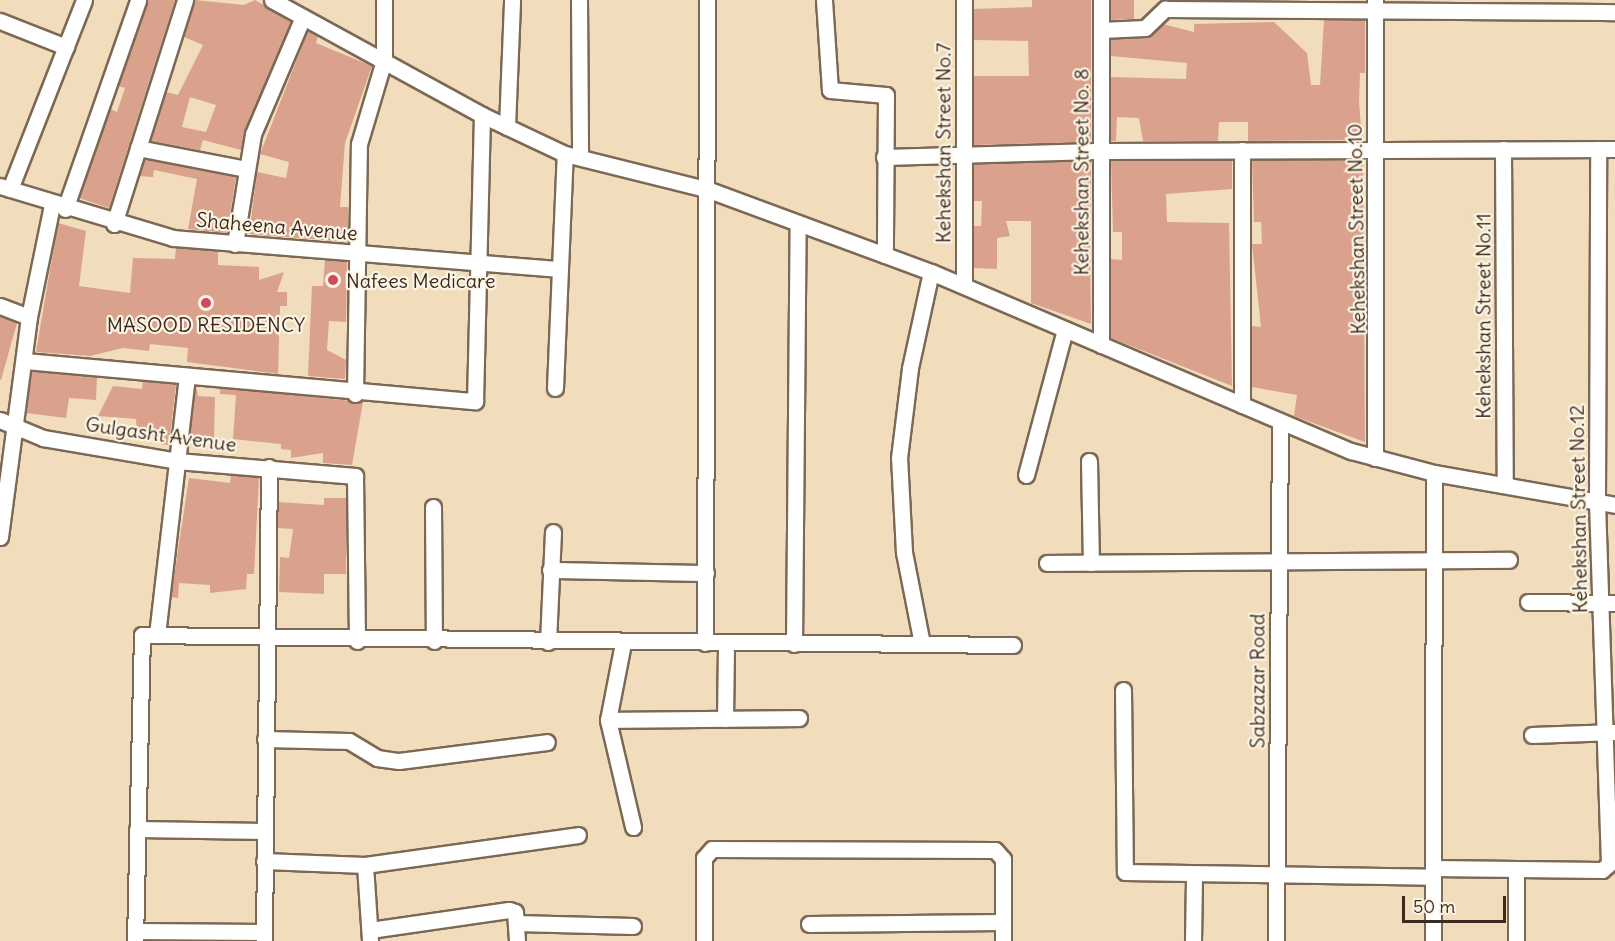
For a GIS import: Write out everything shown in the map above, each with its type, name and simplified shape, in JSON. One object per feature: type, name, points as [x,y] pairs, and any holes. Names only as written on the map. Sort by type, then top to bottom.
[{"type":"street","points":[[5,188],[84,0]]},
{"type":"street","points":[[0,537],[7,423],[24,361],[28,318],[59,207],[138,0]]},
{"type":"street","points":[[114,224],[185,0]]},
{"type":"street","points":[[272,0],[482,116],[572,155],[709,190],[931,272],[1280,422],[1375,458],[1434,473],[1505,483],[1615,505]]},
{"type":"street","points":[[355,394],[359,144],[384,60],[384,0]]},
{"type":"street","points":[[507,127],[512,0]]},
{"type":"street","points":[[555,388],[559,269],[572,155],[579,0]]},
{"type":"street","points":[[705,643],[709,190],[707,0]]},
{"type":"street","points":[[824,0],[828,85],[834,91],[884,92],[885,255]]},
{"type":"street","name":"Kehekshan Street No.7","points":[[964,0],[964,285]]},
{"type":"street","name":"Kehekshan Street No. 8","points":[[1101,0],[1104,151],[1101,345]]},
{"type":"street","points":[[1101,30],[1146,28],[1165,9],[1375,7],[1615,12]]},
{"type":"street","name":"Kehekshan Street No.10","points":[[1375,7],[1375,458]]},
{"type":"street","points":[[234,244],[254,135],[303,17]]},
{"type":"street","points":[[0,21],[66,47]]},
{"type":"street","points":[[24,361],[355,394],[475,401],[482,266],[482,116]]},
{"type":"street","points":[[138,148],[246,169]]},
{"type":"street","name":"Kehekshan Street No.11","points":[[1503,149],[1505,483]]},
{"type":"street","name":"Kehekshan Street No.12","points":[[1516,869],[1606,867],[1612,842],[1608,603],[1597,500],[1598,149]]},
{"type":"street","points":[[884,158],[1104,151],[1615,149]]},
{"type":"street","points":[[1242,150],[1242,405]]},
{"type":"street","name":"Shaheena Avenue","points":[[5,188],[114,224],[173,238],[482,266],[559,269]]},
{"type":"street","points":[[794,644],[798,223]]},
{"type":"street","points":[[922,644],[904,552],[899,458],[910,368],[931,272]]},
{"type":"street","points":[[0,306],[28,318]]},
{"type":"street","points":[[1026,475],[1065,329]]},
{"type":"street","points":[[158,635],[187,376]]},
{"type":"street","name":"Sabzazar Road","points":[[1276,941],[1280,422]]},
{"type":"street","name":"Gulgasht Avenue","points":[[7,423],[43,438],[177,461],[356,476],[357,641]]},
{"type":"street","points":[[1089,460],[1091,562]]},
{"type":"street","points":[[269,467],[267,640],[265,740],[264,937],[135,936],[139,639],[158,635],[267,640],[1013,645]]},
{"type":"street","points":[[1433,941],[1434,473]]},
{"type":"street","points":[[433,507],[434,641]]},
{"type":"street","points":[[548,642],[553,532]]},
{"type":"street","points":[[1047,563],[1509,560]]},
{"type":"street","points":[[550,570],[706,573]]},
{"type":"street","points":[[1528,602],[1608,603]]},
{"type":"street","points":[[623,643],[608,720],[633,827]]},
{"type":"street","points":[[725,719],[726,643]]},
{"type":"street","points":[[1123,690],[1123,867],[1132,874],[1276,875],[1516,869],[1516,941]]},
{"type":"street","points":[[608,720],[799,718]]},
{"type":"street","points":[[1532,735],[1610,732]]},
{"type":"street","points":[[265,740],[349,741],[377,758],[399,761],[547,742]]},
{"type":"street","points":[[137,829],[265,831]]},
{"type":"street","points":[[264,861],[365,865],[578,835]]},
{"type":"street","points":[[704,941],[704,858],[712,849],[995,850],[1003,859],[1003,941]]},
{"type":"street","points":[[365,865],[370,936],[509,910],[515,912],[517,941]]},
{"type":"street","points":[[1193,941],[1194,875]]},
{"type":"street","points":[[809,924],[1003,922]]},
{"type":"street","points":[[516,923],[633,926]]},
{"type":"building","points":[[148,0],[175,0],[109,208],[79,198],[110,109],[117,112],[125,88],[118,86]]},
{"type":"building","points":[[195,0],[244,5],[255,0],[291,21],[241,150],[203,140],[200,150],[151,141],[166,92],[178,95],[203,45],[184,37]],"holes":[[[190,97],[216,105],[206,132],[182,127]]]},
{"type":"building","points":[[1032,0],[1091,0],[1091,142],[974,145],[974,76],[1029,76],[1028,41],[974,40],[974,9],[1032,7]]},
{"type":"building","points":[[1111,0],[1134,0],[1134,19],[1111,20]]},
{"type":"building","points":[[1324,20],[1365,20],[1365,73],[1360,73],[1359,101],[1362,140],[1248,141],[1248,122],[1219,122],[1218,141],[1143,141],[1139,118],[1117,117],[1116,141],[1111,141],[1111,77],[1186,79],[1187,63],[1111,56],[1111,39],[1146,38],[1163,24],[1194,32],[1194,24],[1274,22],[1307,53],[1311,85],[1320,85]]},
{"type":"building","points":[[308,31],[318,36],[316,43],[372,66],[345,143],[340,207],[348,207],[348,242],[249,234],[257,172],[286,178],[289,162],[260,154]]},
{"type":"building","points":[[145,159],[236,177],[227,233],[188,229],[197,179],[154,170],[153,177],[139,176]]},
{"type":"building","points":[[1232,160],[1232,189],[1166,194],[1167,222],[1229,223],[1232,386],[1111,338],[1111,259],[1122,260],[1122,232],[1113,232],[1111,161]]},
{"type":"building","points":[[1252,160],[1363,160],[1365,442],[1294,416],[1297,395],[1252,387],[1252,326],[1261,327],[1252,244],[1262,244],[1261,222],[1254,222]]},
{"type":"building","points":[[1091,161],[1091,324],[1031,303],[1031,221],[1006,221],[1010,236],[997,238],[997,269],[974,268],[974,226],[981,226],[982,201],[974,201],[974,164]]},
{"type":"building","points":[[58,223],[86,231],[79,286],[130,293],[133,258],[175,259],[176,248],[218,251],[218,265],[259,267],[259,280],[284,272],[277,292],[287,292],[287,306],[280,306],[278,374],[187,362],[188,348],[150,344],[149,351],[123,348],[90,356],[36,352]]},
{"type":"building","points":[[325,260],[347,262],[346,322],[329,321],[327,350],[346,360],[345,379],[308,376],[312,286],[323,286]]},
{"type":"building","points":[[0,316],[17,323],[1,380],[0,380]]},
{"type":"building","points":[[32,371],[97,377],[96,400],[69,398],[66,418],[26,413]]},
{"type":"building","points":[[143,381],[176,385],[169,445],[160,444],[162,436],[137,435],[136,419],[98,416],[113,386],[142,389]]},
{"type":"building","points":[[196,386],[198,396],[215,397],[214,438],[190,436]]},
{"type":"building","points":[[220,388],[363,402],[352,465],[323,463],[323,453],[291,458],[291,450],[281,449],[281,444],[233,439],[236,395],[220,394]]},
{"type":"building","points":[[231,475],[259,478],[254,574],[247,574],[246,589],[210,593],[210,585],[179,583],[178,598],[171,597],[189,478],[230,483]]},
{"type":"building","points":[[324,498],[346,498],[346,574],[324,574],[324,594],[279,592],[280,557],[289,558],[293,529],[278,528],[278,502],[324,505]]},
{"type":"place","name":"Nafees Medicare","points":[[333,280]]},
{"type":"place","name":"MASOOD RESIDENCY","points":[[206,303]]}]
